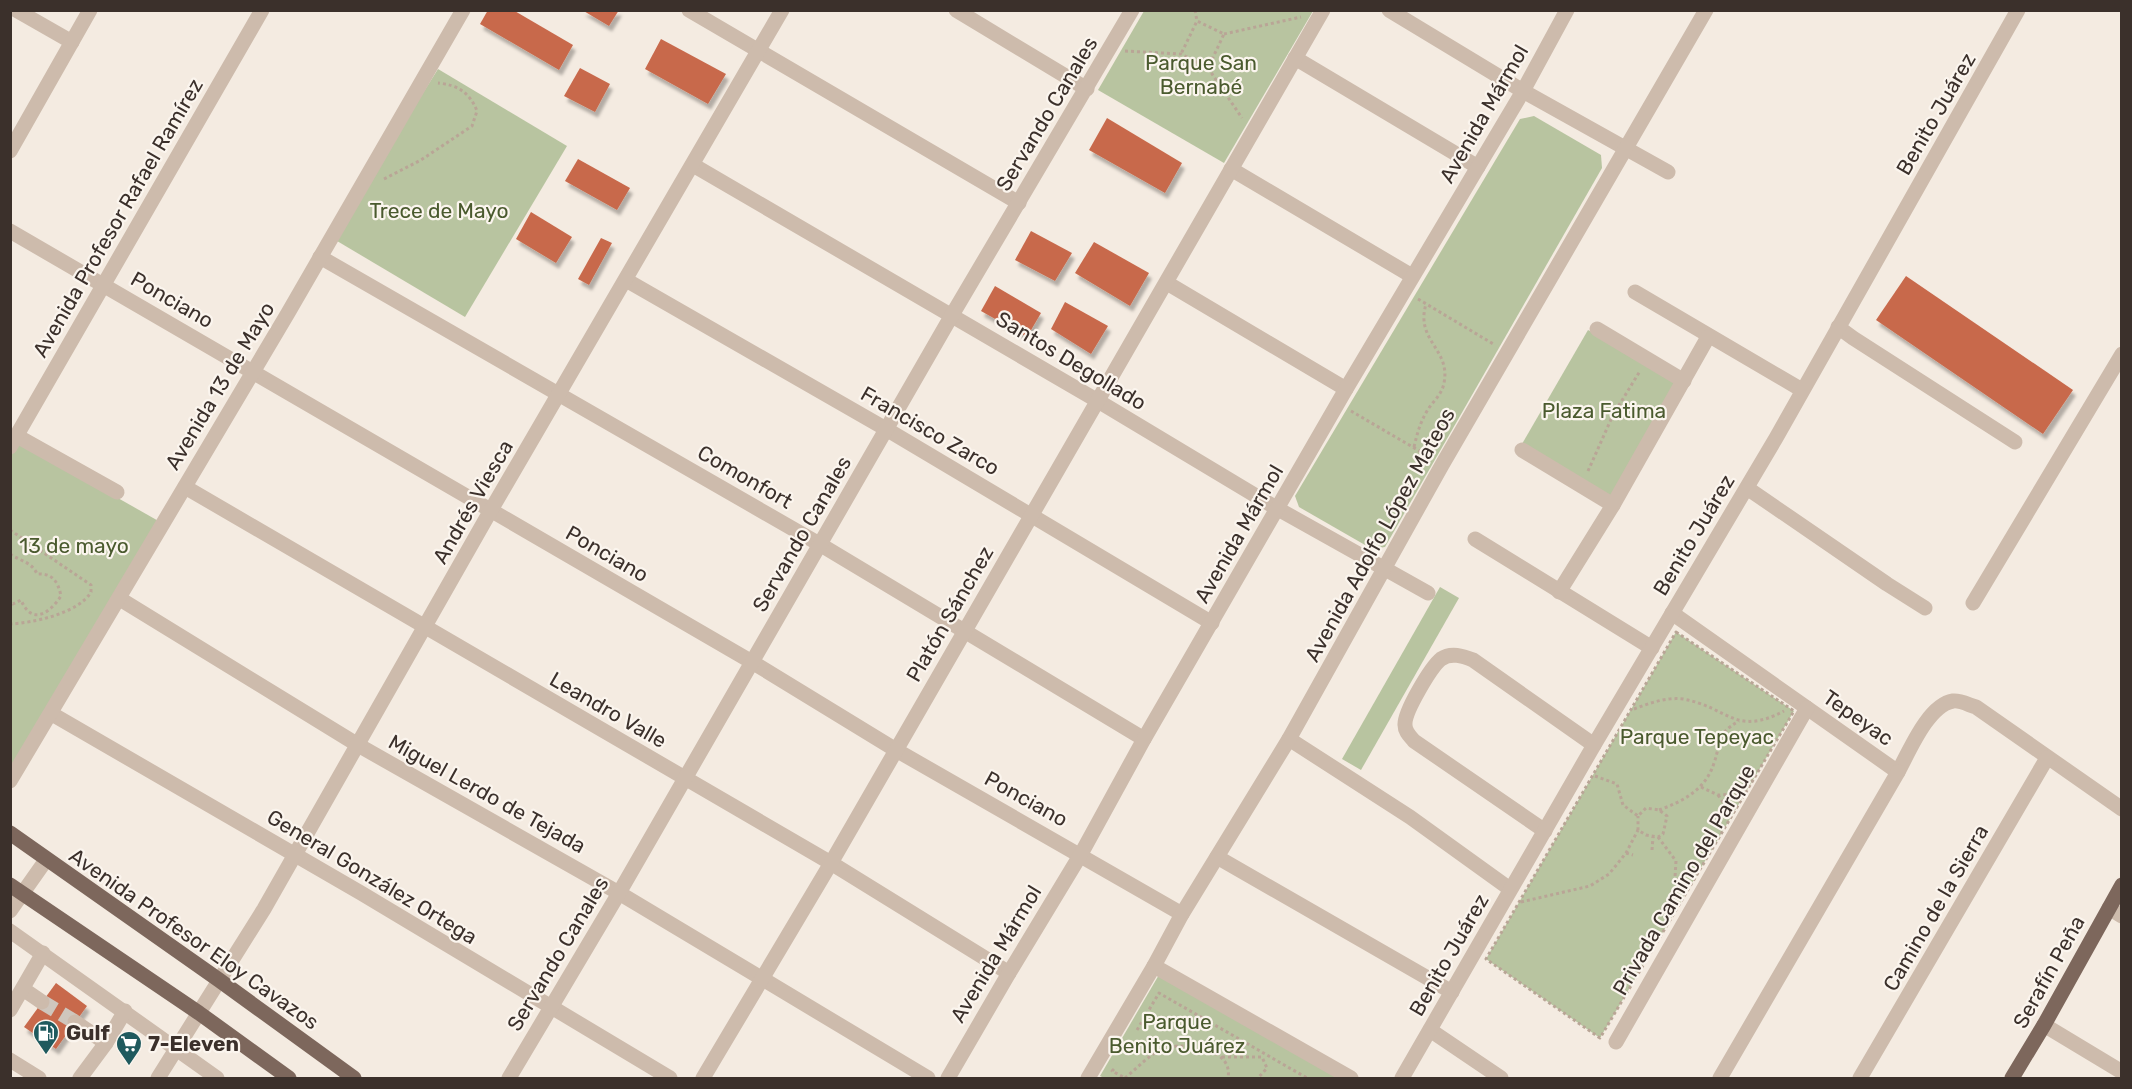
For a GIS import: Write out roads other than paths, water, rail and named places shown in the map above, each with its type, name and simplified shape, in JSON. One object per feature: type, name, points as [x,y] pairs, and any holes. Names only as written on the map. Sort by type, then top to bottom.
[{"type":"main road","name":"Avenida Profesor Eloy Cavazos","points":[[10,833],[354,1078]]},
{"type":"main road","name":"Serafín Peña","points":[[2012,1078],[2115,912],[2121,885]]},
{"type":"main road","points":[[17,889],[199,1013],[289,1078]]},
{"type":"street","points":[[16,10],[72,42]]},
{"type":"street","points":[[10,151],[90,10]]},
{"type":"street","name":"Avenida Profesor Rafael Ramírez","points":[[14,441],[262,10]]},
{"type":"street","name":"Avenida 13 de Mayo","points":[[10,781],[52,714],[254,371],[463,10]]},
{"type":"street","points":[[689,10],[1019,203]]},
{"type":"street","name":"Andrés Viesca","points":[[158,1078],[264,909],[426,628],[491,510],[782,10]]},
{"type":"street","points":[[956,10],[1087,89]]},
{"type":"street","name":"Servando Canales","points":[[509,1078],[1132,10]]},
{"type":"street","points":[[1389,10],[1523,91],[1668,172]]},
{"type":"street","name":"Avenida Mármol","points":[[948,1078],[1008,973],[1081,854],[1144,739],[1412,276],[1523,91],[1568,10]]},
{"type":"street","name":"Avenida Adolfo López Mateos","points":[[1088,1078],[1182,914],[1289,739],[1442,465],[1706,10]]},
{"type":"street","name":"Benito Juárez","points":[[1402,1078],[1594,745],[1747,488],[2019,10]]},
{"type":"street","name":"Platón Sánchez","points":[[703,1078],[831,863],[1322,12]]},
{"type":"street","points":[[1295,58],[1478,167]]},
{"type":"street","name":"Santos Degollado","points":[[693,165],[952,315],[1278,509],[1428,593]]},
{"type":"street","points":[[1231,168],[1412,276]]},
{"type":"street","name":"Ponciano","points":[[10,231],[752,662],[896,750],[1081,854],[1182,914]]},
{"type":"street","name":"Comonfort","points":[[320,257],[821,545],[1144,739]]},
{"type":"street","name":"Francisco Zarco","points":[[626,280],[886,429],[1212,623]]},
{"type":"street","points":[[1167,283],[1346,389]]},
{"type":"street","points":[[1635,292],[1708,337],[1802,390]]},
{"type":"street","points":[[1838,327],[2015,442]]},
{"type":"street","points":[[1597,329],[1684,381]]},
{"type":"street","points":[[1559,592],[1613,505],[1708,337]]},
{"type":"street","points":[[1973,603],[2121,354]]},
{"type":"street","points":[[14,441],[117,492]]},
{"type":"street","points":[[1522,450],[1613,505]]},
{"type":"street","name":"Leandro Valle","points":[[185,487],[831,863],[1008,973]]},
{"type":"street","points":[[1747,488],[1925,608]]},
{"type":"street","points":[[1475,539],[1652,648]]},
{"type":"street","name":"Miguel Lerdo de Tejada","points":[[120,598],[358,745],[619,893],[928,1078]]},
{"type":"street","name":"Tepeyac","points":[[1672,613],[1801,710],[1898,772],[1930,715],[1953,701],[1976,708],[2121,809]]},
{"type":"street","points":[[1545,831],[1414,741],[1404,725],[1407,712],[1433,667],[1442,658],[1453,655],[1473,660],[1594,745]]},
{"type":"street","name":"Privada Camino del Parque","points":[[1616,1042],[1801,710]]},
{"type":"street","name":"General González Ortega","points":[[52,714],[361,893],[670,1078]]},
{"type":"street","points":[[1289,739],[1410,817],[1510,889]]},
{"type":"street","name":"Camino de la Sierra","points":[[1860,1078],[2047,758]]},
{"type":"street","points":[[1720,1078],[1898,772]]},
{"type":"street","points":[[1217,856],[1452,992]]},
{"type":"street","points":[[10,911],[17,889],[46,860]]},
{"type":"street","points":[[10,931],[217,1078]]},
{"type":"street","points":[[10,1010],[43,953]]},
{"type":"street","points":[[1154,966],[1351,1078]]},
{"type":"street","points":[[23,989],[42,1002]]},
{"type":"street","points":[[80,1078],[106,1043],[124,1011]]},
{"type":"street","points":[[75,1022],[106,1043]]},
{"type":"street","points":[[2044,1025],[2121,1072]]},
{"type":"street","points":[[1430,1030],[1501,1078]]},
{"type":"street","points":[[10,1060],[39,1078]]},
{"type":"tunnel","points":[[42,1002],[75,1022]]},
{"type":"place","name":"Gulf","points":[[46,1056]]},
{"type":"place","name":"7-Eleven","points":[[129,1067]]},
{"type":"park label","name":"Parque San Bernabé","points":[[1201,75]]},
{"type":"park label","name":"Trece de Mayo","points":[[439,211]]},
{"type":"park label","name":"Plaza Fatima","points":[[1604,411]]},
{"type":"park label","name":"13 de mayo","points":[[74,546]]},
{"type":"park label","name":"Parque Tepeyac","points":[[1697,737]]},
{"type":"park label","name":"Parque Benito Juárez","points":[[1177,1034]]}]
